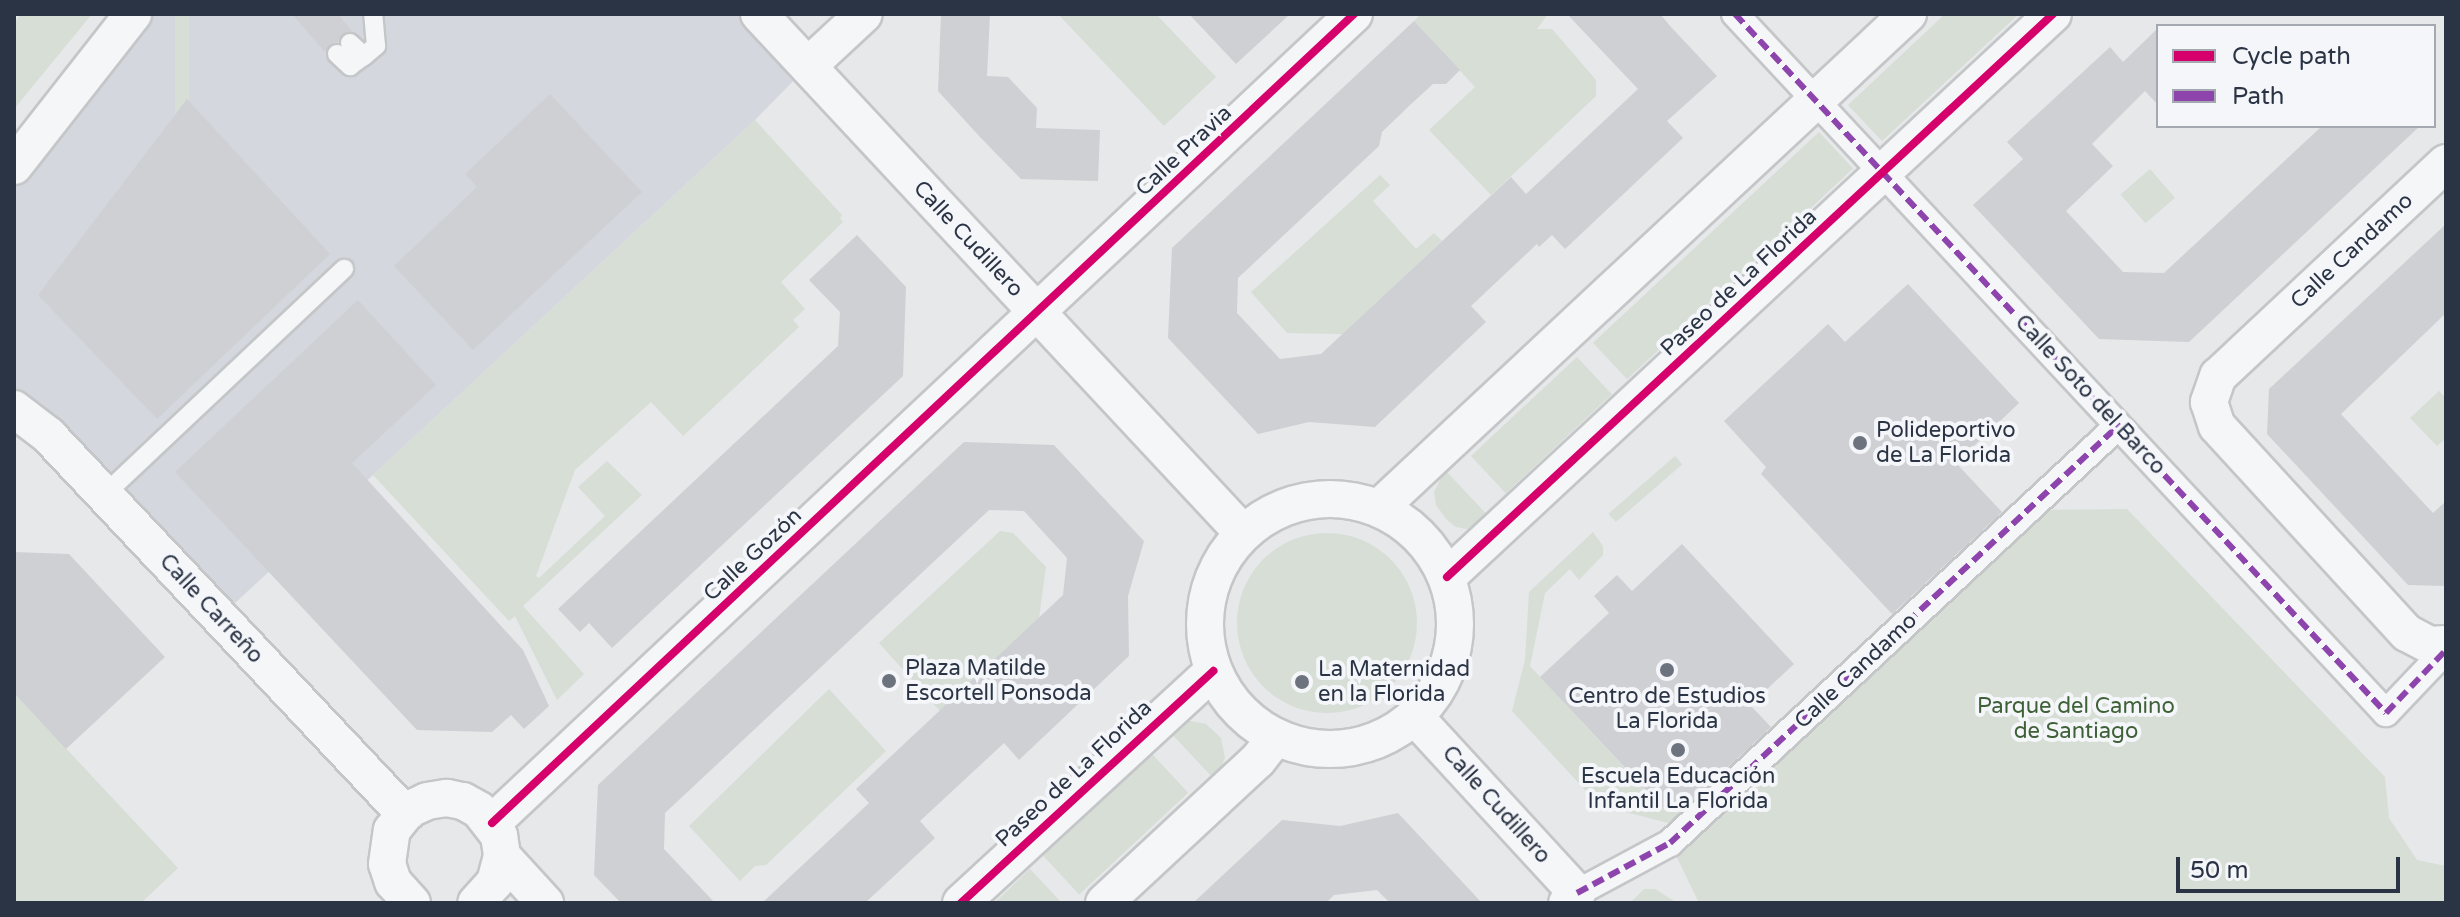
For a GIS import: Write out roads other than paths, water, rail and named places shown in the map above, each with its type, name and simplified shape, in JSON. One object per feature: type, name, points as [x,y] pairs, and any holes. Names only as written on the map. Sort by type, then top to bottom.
[{"type":"street","points":[[14,166],[133,14]]},
{"type":"street","name":"Calle Cudillero","points":[[759,14],[1243,533]]},
{"type":"street","points":[[808,66],[864,14]]},
{"type":"street","name":"Calle Pravia","points":[[1038,314],[1354,14]]},
{"type":"street","name":"Calle Soto del Barco","points":[[1735,14],[2386,713],[2446,650]]},
{"type":"street","points":[[1379,508],[1908,14]]},
{"type":"street","name":"Paseo de La Florida","points":[[1447,577],[2053,14]]},
{"type":"street","name":"Calle Candamo","points":[[2446,163],[2218,376],[2209,402],[2217,426],[2407,633],[2430,645],[2446,644]]},
{"type":"street","name":"Calle Gozón","points":[[497,839],[1038,314]]},
{"type":"street","name":"Calle Carreño","points":[[14,409],[38,424],[405,814]]},
{"type":"street","name":"Calle Candamo","points":[[1572,898],[1670,843],[2118,426]]},
{"type":"street","points":[[1332,498],[1379,508],[1420,535],[1447,577],[1456,614],[1453,652],[1439,687],[1415,717],[1373,743],[1323,750],[1275,738],[1238,711],[1213,671],[1204,635],[1207,597],[1220,562],[1243,533],[1284,507],[1332,498]]},
{"type":"street","name":"Paseo de La Florida","points":[[961,903],[1213,671]]},
{"type":"street","name":"Calle Cudillero","points":[[1415,717],[1572,898]]},
{"type":"street","points":[[1104,903],[1258,760],[1275,738]]},
{"type":"street","points":[[407,902],[393,882],[387,864],[392,830],[405,814],[427,801],[447,798],[463,801],[479,810],[545,903]]},
{"type":"street","points":[[476,903],[495,882],[497,839]]},
{"type":"lane","points":[[350,51],[376,46],[373,14]]},
{"type":"lane","points":[[104,495],[344,269]]},
{"type":"place","name":"Polideportivo de La Florida","points":[[1860,443]]},
{"type":"place","name":"Centro de Estudios La Florida","points":[[1667,670]]},
{"type":"place","name":"Plaza Matilde Escortell Ponsoda","points":[[889,681]]},
{"type":"place","name":"La Maternidad en la Florida","points":[[1302,682]]},
{"type":"place","name":"Escuela Educación Infantil La Florida","points":[[1678,750]]},
{"type":"park label","name":"Parque del Camino de Santiago","points":[[2076,718]]}]
